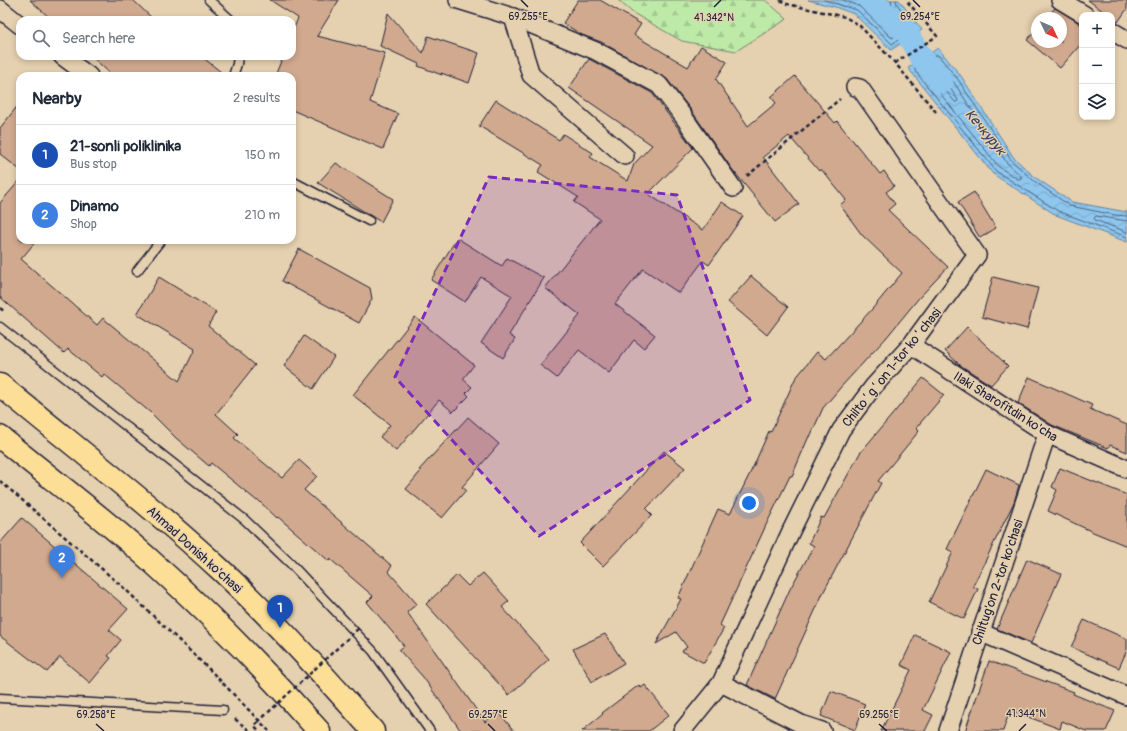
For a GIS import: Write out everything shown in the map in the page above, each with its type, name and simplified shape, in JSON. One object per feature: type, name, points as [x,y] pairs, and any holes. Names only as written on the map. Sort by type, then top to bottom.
[{"type":"main road","name":"Ahmad Donish ko'chasi","points":[[0,385],[176,530],[224,573],[280,628],[373,731]]},
{"type":"main road","points":[[0,437],[150,560],[242,648],[319,731]]},
{"type":"street","points":[[458,0],[513,17],[596,51],[659,86],[683,116],[733,188]]},
{"type":"street","points":[[1060,0],[1081,12]]},
{"type":"street","points":[[0,9],[16,22]]},
{"type":"street","points":[[513,17],[531,75],[625,156]]},
{"type":"street","points":[[1115,33],[1127,40]]},
{"type":"street","points":[[67,60],[84,72]]},
{"type":"street","name":"Chiltoʻgʻon 1-tor koʻchasi","points":[[682,731],[721,683],[791,531],[841,430],[873,387],[911,345],[977,255],[860,88],[855,87]]},
{"type":"street","name":"Ilaki Sharofitdin ko'cha","points":[[911,345],[1047,434],[1127,469]]},
{"type":"street","name":"Chiltug'on 2-tor ko'chasi","points":[[948,731],[1047,434]]},
{"type":"street","points":[[980,632],[1127,696]]},
{"type":"street","points":[[721,683],[801,724],[822,731]]},
{"type":"lane","points":[[209,0],[226,16]]},
{"type":"lane","points":[[234,72],[238,60]]},
{"type":"lane","points":[[296,184],[369,221]]},
{"type":"lane","points":[[137,271],[158,244]]},
{"type":"lane","points":[[0,327],[245,520],[267,540],[373,651],[430,731]]},
{"type":"lane","points":[[0,698],[223,710]]},
{"type":"path","points":[[780,0],[787,4],[845,17],[859,25],[895,63],[936,112]]},
{"type":"path","points":[[895,63],[937,36],[906,0]]},
{"type":"path","points":[[733,188],[855,87]]},
{"type":"path","points":[[0,481],[125,589],[212,672],[270,731]]},
{"type":"path","points":[[259,731],[254,725],[360,627]]},
{"type":"path","points":[[223,710],[250,731]]},
{"type":"highlighted area","points":[[489,177],[677,195],[750,400],[539,536],[395,377]]},
{"type":"green space","points":[[618,0],[765,0],[787,19],[736,51],[682,41],[633,13]]},
{"type":"water","points":[[808,0],[899,0],[922,30],[891,50],[854,14]]},
{"type":"water","points":[[938,48],[961,76],[1014,158],[1036,178],[1072,202],[1127,212],[1127,242],[1056,215],[993,174],[908,68]]},
{"type":"building","points":[[30,0],[133,0],[150,16],[48,16]]},
{"type":"building","points":[[270,0],[339,0],[317,36],[385,53],[370,102],[398,114],[383,149],[296,112],[296,72],[277,72],[281,60],[296,60],[296,23],[298,18]]},
{"type":"building","points":[[578,0],[600,0],[641,24],[634,35],[688,67],[701,46],[727,62],[716,79],[748,126],[776,103],[771,97],[795,76],[835,123],[837,121],[880,174],[884,171],[894,186],[886,192],[895,204],[888,210],[948,267],[918,299],[886,338],[823,408],[792,476],[790,476],[767,523],[720,625],[724,628],[704,663],[682,651],[687,647],[676,632],[656,644],[681,599],[678,598],[718,509],[730,514],[769,431],[771,432],[795,379],[817,352],[826,359],[873,308],[902,273],[862,235],[840,205],[846,200],[821,169],[819,171],[789,136],[763,157],[799,204],[775,222],[732,169],[691,110],[667,79],[601,42],[582,35],[563,23]]},
{"type":"building","points":[[1088,0],[1127,0],[1127,9],[1118,22],[1115,20],[1115,12],[1104,12]]},
{"type":"building","points":[[1055,8],[1061,12],[1051,12]]},
{"type":"building","points":[[388,13],[423,53],[428,36],[479,53],[469,83],[418,66],[419,64],[380,46]]},
{"type":"building","points":[[1067,15],[1079,24],[1079,46],[1060,68],[1036,48],[1067,48]]},
{"type":"building","points":[[1031,36],[1031,43],[1027,40]]},
{"type":"building","points":[[589,59],[652,93],[693,148],[648,194],[703,230],[722,202],[743,216],[709,265],[703,261],[679,293],[643,269],[615,304],[655,335],[644,348],[634,340],[609,373],[579,350],[557,378],[540,365],[580,315],[545,288],[600,219],[574,202],[578,197],[538,172],[543,165],[479,126],[496,100],[559,140],[563,134],[593,153],[590,157],[628,181],[634,164],[652,145],[569,88]]},
{"type":"building","points":[[95,60],[206,60],[221,72],[109,72]]},
{"type":"building","points":[[16,108],[16,167],[0,154],[0,128]]},
{"type":"building","points":[[336,163],[393,199],[381,222],[318,183]]},
{"type":"building","points":[[16,185],[16,244],[34,244],[21,259],[97,325],[103,318],[179,381],[195,349],[137,314],[159,277],[216,312],[208,326],[255,365],[216,414],[238,434],[234,438],[282,478],[299,460],[317,476],[304,490],[392,566],[388,571],[417,604],[407,612],[485,722],[498,711],[514,731],[461,731],[423,677],[399,650],[404,646],[367,602],[373,596],[330,559],[329,561],[278,517],[277,518],[258,500],[257,501],[211,463],[209,466],[176,438],[151,413],[104,374],[102,377],[68,349],[64,353],[0,297],[0,203]]},
{"type":"building","points":[[974,192],[996,228],[980,238],[958,202]]},
{"type":"building","points":[[457,238],[502,266],[507,258],[544,278],[509,335],[515,339],[503,358],[481,343],[512,296],[481,277],[465,302],[431,280]]},
{"type":"building","points":[[299,249],[370,288],[372,299],[359,323],[282,281]]},
{"type":"building","points":[[751,276],[788,307],[767,335],[728,302]]},
{"type":"building","points":[[993,277],[1038,288],[1027,329],[982,317]]},
{"type":"building","points":[[415,317],[474,365],[463,379],[472,387],[466,393],[469,396],[453,412],[439,400],[396,451],[380,437],[390,425],[353,395]]},
{"type":"building","points":[[967,327],[1008,366],[991,385],[960,365],[945,351]]},
{"type":"building","points":[[304,336],[334,357],[313,389],[284,366]]},
{"type":"building","points":[[1029,377],[1092,405],[1090,409],[1127,425],[1127,452],[1110,445],[1108,448],[1052,425],[1018,403]]},
{"type":"building","points":[[923,378],[944,395],[916,428],[919,431],[878,481],[881,483],[823,593],[775,699],[747,685],[790,589],[814,546],[809,543],[821,517],[824,518],[860,453]]},
{"type":"building","points":[[468,417],[499,444],[462,487],[466,490],[442,518],[406,489],[421,471],[419,470]]},
{"type":"building","points":[[664,451],[685,468],[646,509],[652,515],[603,566],[580,543]]},
{"type":"building","points":[[1060,468],[1127,495],[1127,546],[1048,511],[1057,490],[1052,487]]},
{"type":"building","points":[[986,469],[1019,485],[1014,502],[973,586],[978,589],[964,619],[929,602],[953,552],[947,549]]},
{"type":"building","points":[[22,518],[128,609],[109,630],[121,640],[108,656],[111,658],[90,683],[60,657],[47,672],[0,636],[0,543]]},
{"type":"building","points":[[1027,559],[1061,574],[1031,643],[997,629]]},
{"type":"building","points":[[483,573],[509,601],[502,607],[549,659],[509,695],[426,604],[457,575],[468,586]]},
{"type":"building","points":[[1084,620],[1127,639],[1127,650],[1119,668],[1071,647]]},
{"type":"building","points":[[605,634],[624,663],[592,682],[573,649]]},
{"type":"building","points":[[915,635],[951,652],[923,710],[933,715],[925,731],[881,731],[911,670],[901,665]]},
{"type":"building","points":[[989,661],[1074,692],[1073,694],[1115,711],[1106,731],[1086,731],[1062,721],[1060,729],[1010,710],[1003,731],[965,731]]},
{"type":"building","points":[[639,685],[641,688],[645,685],[669,715],[649,731],[582,731],[603,714],[602,713]]},
{"type":"building","points":[[831,691],[865,704],[855,730],[821,716]]},
{"type":"waterway","name":"Кечкурук","points":[[870,0],[907,33],[920,56],[942,82]]},
{"type":"place","name":"Dinamo","points":[[62,578]]},
{"type":"place","name":"21-sonli poliklinika","points":[[280,628]]}]
